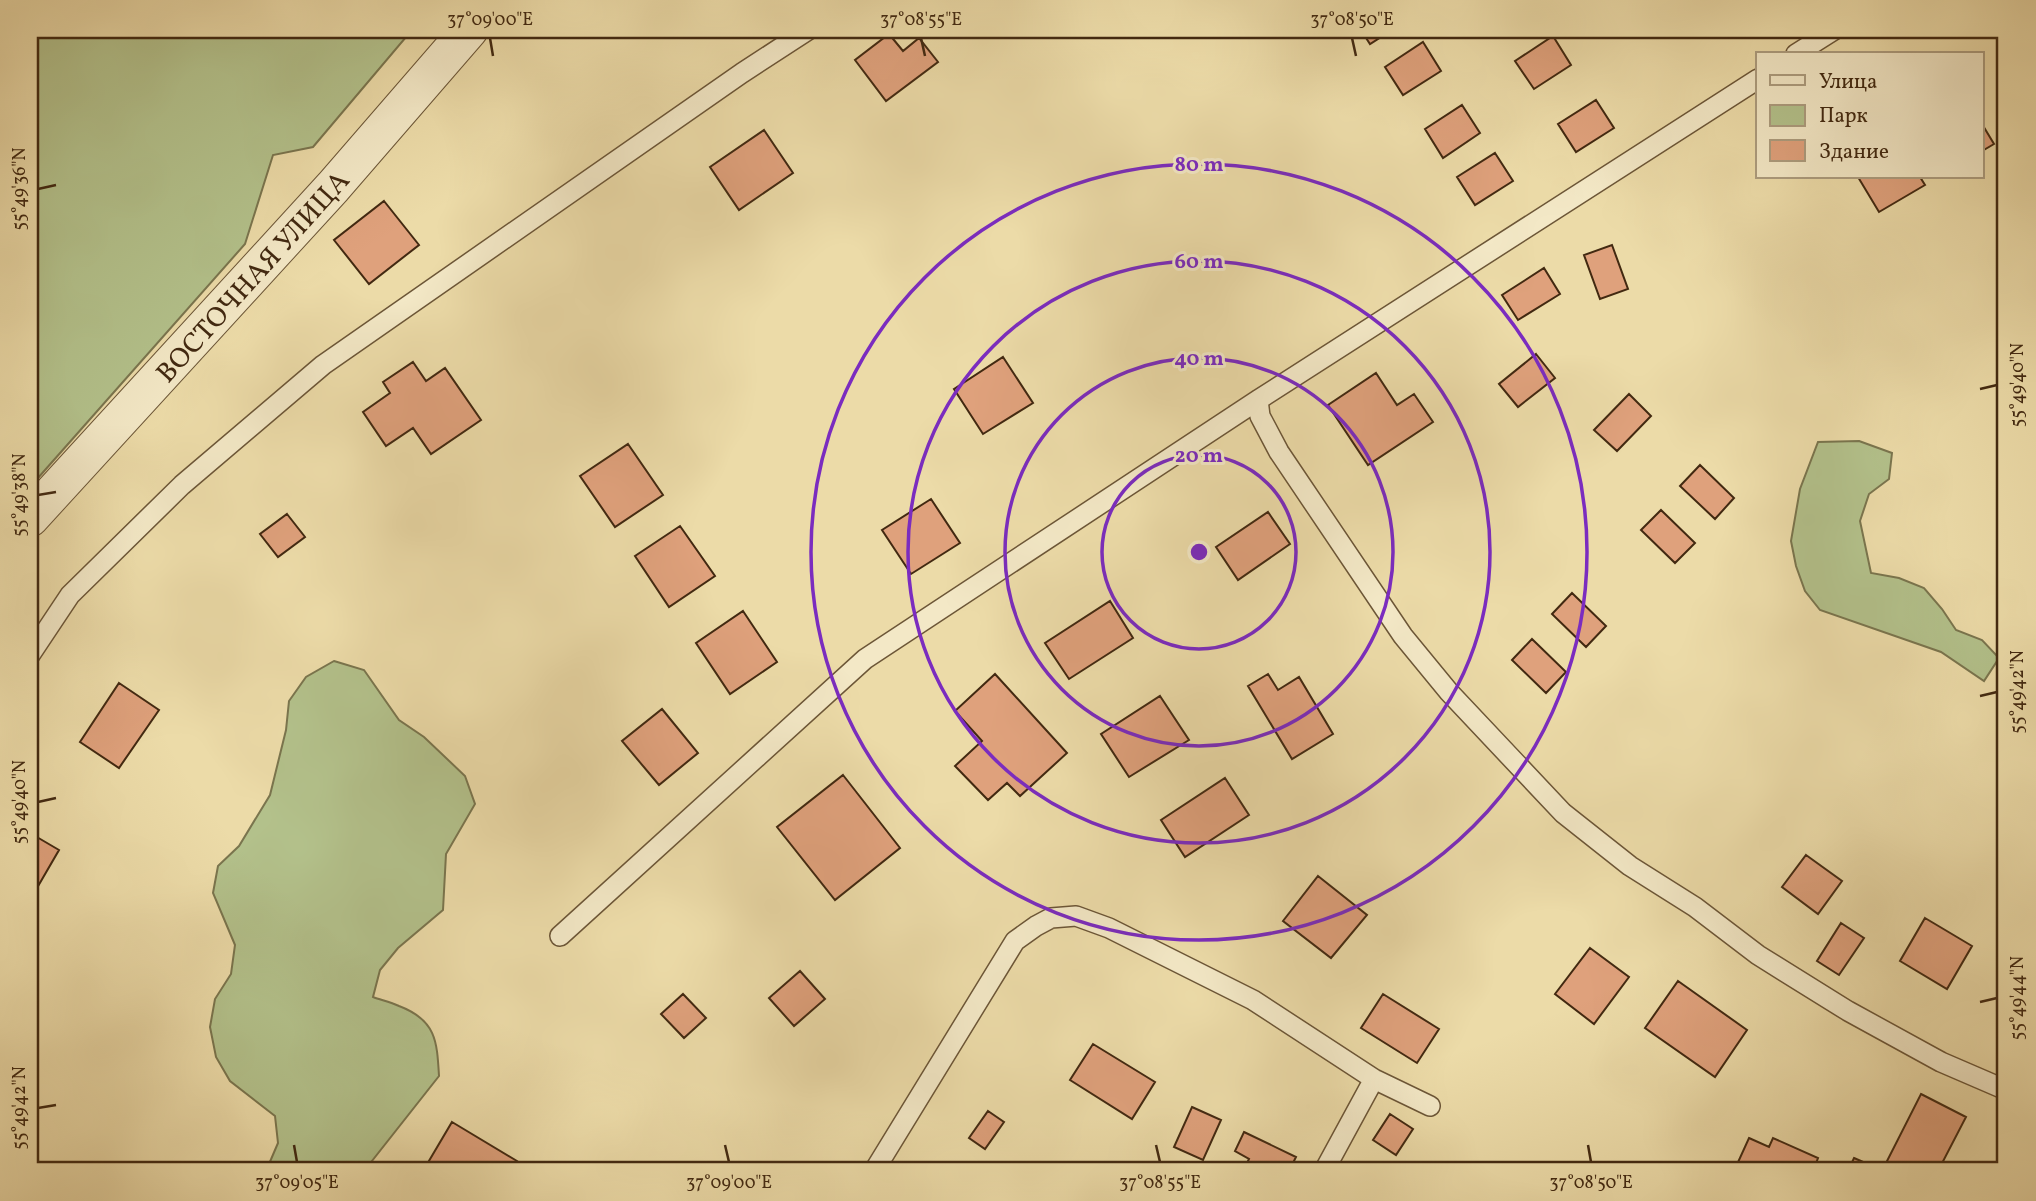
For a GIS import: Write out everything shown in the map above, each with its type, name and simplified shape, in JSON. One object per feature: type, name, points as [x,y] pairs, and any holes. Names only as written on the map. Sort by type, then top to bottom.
[{"type":"street","name":"ВОСТОЧНАЯ УЛИЦА","points":[[30,518],[333,187],[469,30]]},
{"type":"lane","points":[[30,655],[70,595],[182,485],[323,365],[742,73],[808,30]]},
{"type":"lane","points":[[1799,52],[1834,30]]},
{"type":"lane","points":[[560,936],[865,659],[1258,400],[1756,80]]},
{"type":"lane","points":[[1258,400],[1260,416],[1279,452],[1402,636],[1449,692],[1563,813],[1630,866],[1695,907],[1769,962],[1848,1011],[1929,1055],[2006,1090]]},
{"type":"lane","points":[[874,1171],[1015,941],[1052,918],[1076,916],[1109,929],[1253,1000],[1374,1079],[1430,1106]]},
{"type":"lane","points":[[1324,1171],[1374,1079]]},
{"type":"green space","points":[[30,30],[412,30],[313,147],[273,155],[245,244],[30,487]]},
{"type":"green space","points":[[1859,441],[1892,453],[1889,479],[1869,494],[1860,521],[1871,573],[1899,578],[1924,588],[1956,630],[1982,640],[1999,658],[1984,681],[1941,652],[1820,610],[1805,591],[1791,541],[1800,489],[1818,442]]},
{"type":"green space","points":[[334,661],[364,670],[399,720],[424,737],[465,776],[475,804],[446,854],[443,910],[398,948],[380,970],[373,997],[411,1012],[427,1025],[435,1042],[439,1076],[364,1171],[266,1171],[278,1143],[275,1116],[230,1081],[216,1057],[210,1027],[215,999],[231,974],[235,945],[213,893],[218,866],[239,846],[270,795],[286,730],[289,701],[306,677]]},
{"type":"building","points":[[1361,30],[1392,30],[1370,44]]},
{"type":"building","points":[[889,34],[903,51],[919,38],[938,62],[886,101],[855,60]]},
{"type":"building","points":[[1553,36],[1571,65],[1534,89],[1515,61]]},
{"type":"building","points":[[1423,42],[1441,71],[1403,95],[1385,67]]},
{"type":"building","points":[[1596,100],[1614,128],[1576,152],[1558,124]]},
{"type":"building","points":[[1462,105],[1480,133],[1443,158],[1425,129]]},
{"type":"building","points":[[1983,126],[1994,144],[1983,150]]},
{"type":"building","points":[[764,130],[793,173],[739,210],[710,167]]},
{"type":"building","points":[[1495,153],[1513,181],[1475,205],[1457,177]]},
{"type":"building","points":[[1859,178],[1921,178],[1925,185],[1879,212]]},
{"type":"building","points":[[384,201],[419,245],[369,284],[334,240]]},
{"type":"building","points":[[1612,245],[1628,289],[1600,299],[1584,255]]},
{"type":"building","points":[[1544,268],[1560,294],[1518,320],[1502,295]]},
{"type":"building","points":[[1536,354],[1555,378],[1518,407],[1499,384]]},
{"type":"building","points":[[1003,357],[1033,403],[983,434],[954,389]]},
{"type":"building","points":[[413,362],[426,381],[445,368],[481,420],[431,454],[413,428],[386,446],[363,412],[390,393],[383,382]]},
{"type":"building","points":[[1376,373],[1397,405],[1414,394],[1433,422],[1368,465],[1328,405]]},
{"type":"building","points":[[1629,394],[1651,416],[1617,451],[1594,430]]},
{"type":"building","points":[[628,444],[663,495],[615,527],[580,476]]},
{"type":"building","points":[[1700,465],[1734,498],[1715,519],[1680,486]]},
{"type":"building","points":[[931,499],[960,543],[911,574],[882,530]]},
{"type":"building","points":[[1661,510],[1695,543],[1675,563],[1641,530]]},
{"type":"building","points":[[1268,512],[1290,544],[1238,580],[1216,547]]},
{"type":"building","points":[[287,514],[305,537],[278,557],[260,534]]},
{"type":"building","points":[[680,526],[715,576],[669,607],[635,556]]},
{"type":"building","points":[[1572,593],[1606,626],[1586,647],[1552,614]]},
{"type":"building","points":[[1110,601],[1133,638],[1069,679],[1045,643]]},
{"type":"building","points":[[743,611],[777,662],[730,694],[696,643]]},
{"type":"building","points":[[1532,639],[1566,672],[1546,693],[1512,660]]},
{"type":"building","points":[[995,674],[1067,753],[1020,796],[1007,783],[988,800],[955,766],[982,741],[955,711]]},
{"type":"building","points":[[1268,674],[1278,690],[1299,677],[1333,734],[1292,759],[1248,686]]},
{"type":"building","points":[[119,683],[159,710],[119,768],[80,742]]},
{"type":"building","points":[[1160,696],[1189,740],[1129,777],[1101,734]]},
{"type":"building","points":[[662,709],[698,753],[659,785],[622,741]]},
{"type":"building","points":[[843,775],[900,848],[835,900],[777,827]]},
{"type":"building","points":[[1225,778],[1249,815],[1185,857],[1161,820]]},
{"type":"building","points":[[30,833],[59,850],[30,900]]},
{"type":"building","points":[[1806,855],[1842,881],[1818,914],[1782,887]]},
{"type":"building","points":[[1318,876],[1367,915],[1331,958],[1283,921]]},
{"type":"building","points":[[1925,918],[1972,946],[1947,989],[1900,961]]},
{"type":"building","points":[[1841,923],[1864,938],[1839,975],[1817,961]]},
{"type":"building","points":[[1590,948],[1629,977],[1594,1024],[1555,994]]},
{"type":"building","points":[[800,971],[825,999],[794,1026],[769,998]]},
{"type":"building","points":[[1678,981],[1747,1030],[1715,1077],[1645,1028]]},
{"type":"building","points":[[683,994],[706,1018],[684,1038],[661,1014]]},
{"type":"building","points":[[1383,994],[1439,1029],[1417,1063],[1361,1028]]},
{"type":"building","points":[[1093,1044],[1155,1082],[1132,1119],[1070,1080]]},
{"type":"building","points":[[1921,1094],[1966,1117],[1938,1171],[1903,1171],[1886,1163]]},
{"type":"building","points":[[1192,1107],[1221,1120],[1203,1160],[1174,1147]]},
{"type":"building","points":[[988,1111],[1004,1122],[985,1149],[969,1138]]},
{"type":"building","points":[[1390,1114],[1413,1129],[1396,1155],[1373,1140]]},
{"type":"building","points":[[452,1122],[517,1161],[511,1171],[423,1171]]},
{"type":"building","points":[[1244,1132],[1296,1157],[1289,1171],[1243,1171],[1249,1159],[1235,1151]]},
{"type":"building","points":[[1749,1138],[1769,1147],[1773,1138],[1818,1158],[1813,1171],[1734,1171]]},
{"type":"building","points":[[1854,1158],[1884,1171],[1848,1171]]}]
